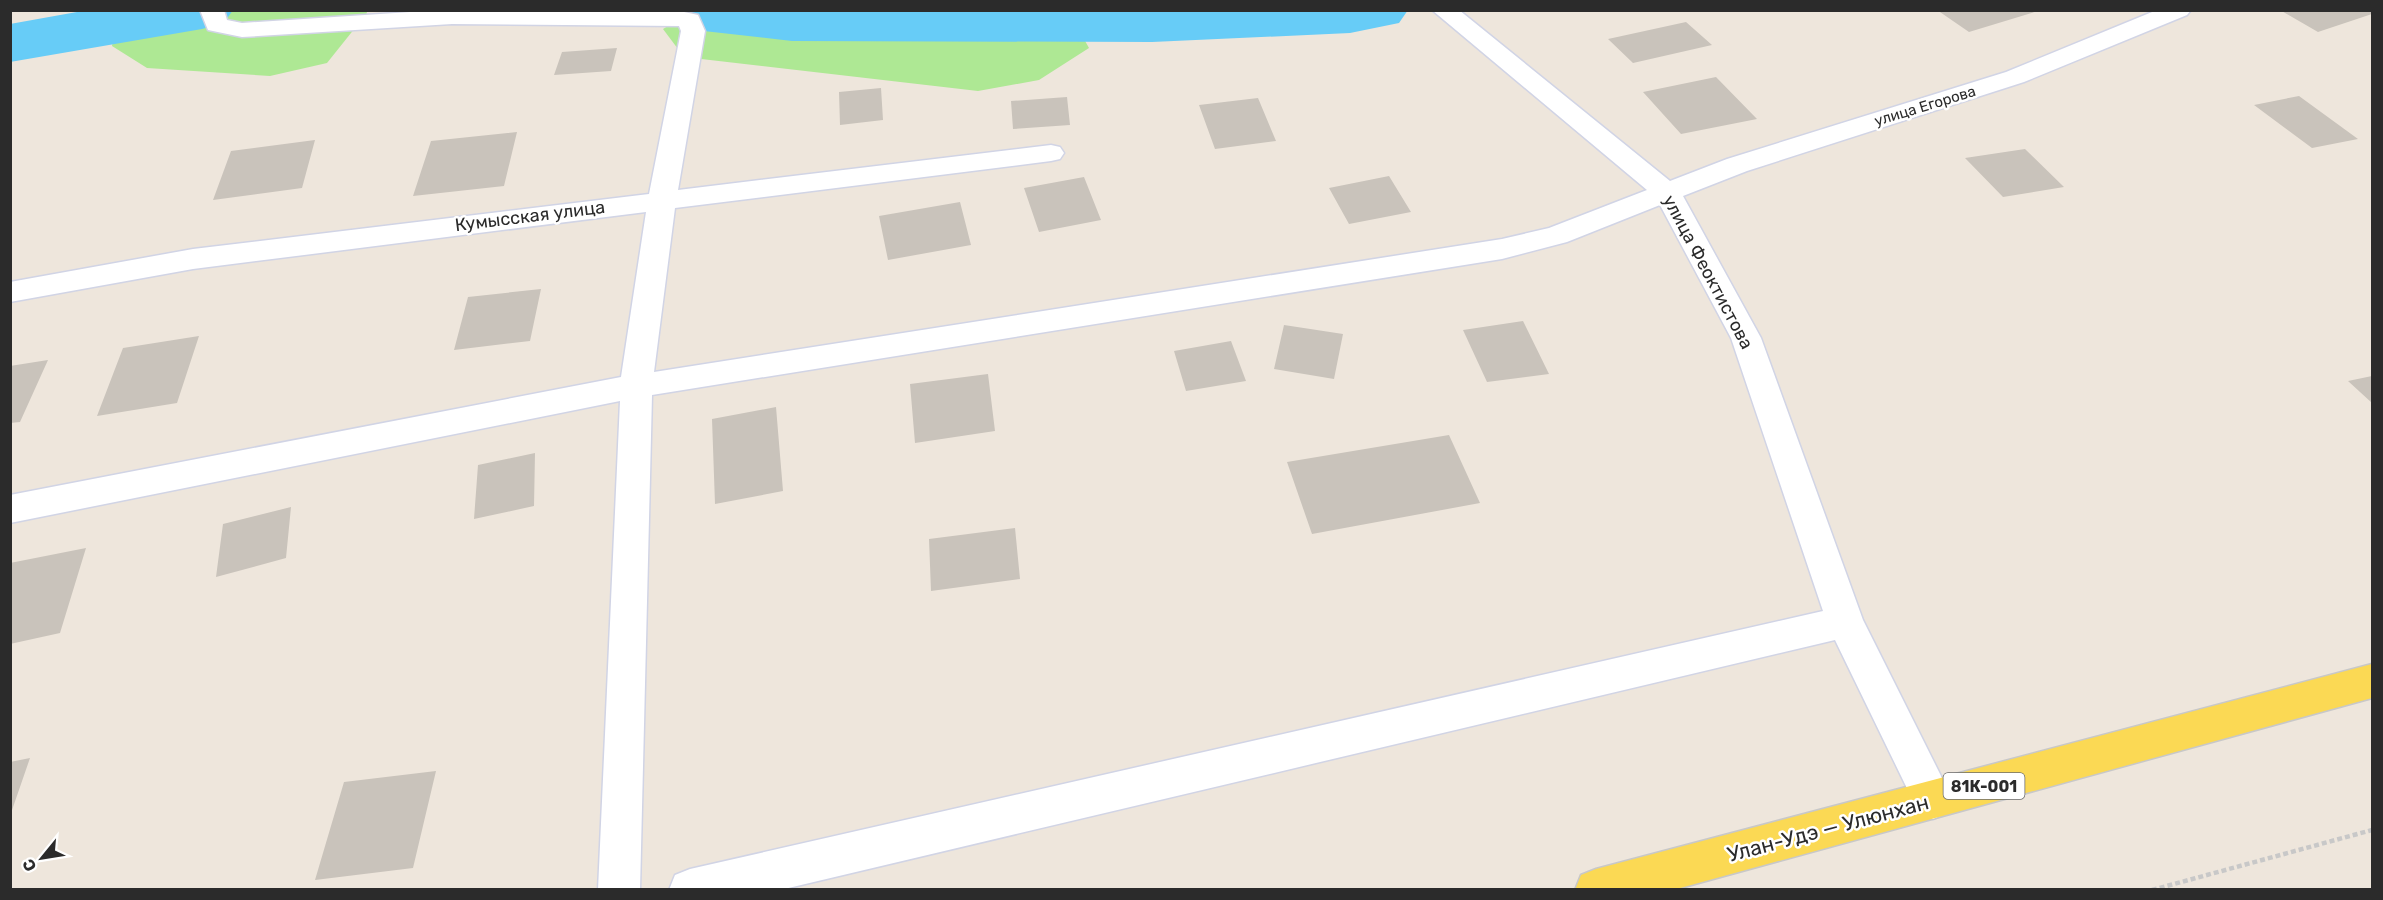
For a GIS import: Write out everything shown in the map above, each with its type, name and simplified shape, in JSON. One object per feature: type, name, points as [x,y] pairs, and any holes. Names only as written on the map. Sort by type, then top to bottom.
[{"type":"main road","name":"Улан-Удэ — Улюнхан","points":[[1596,890],[2373,681]]},
{"type":"street","points":[[212,10],[217,25],[242,30],[452,17],[690,20],[693,31],[662,200],[636,386],[619,890]]},
{"type":"street","points":[[414,10],[452,17]]},
{"type":"street","name":"улица Феоктистова","points":[[1444,10],[1668,193],[1746,338],[1845,622],[1933,800]]},
{"type":"street","name":"улица Егорова","points":[[10,509],[636,386],[1502,249],[1557,235],[1737,165],[2015,77],[2179,10]]},
{"type":"street","name":"Кумысская улица","points":[[10,292],[193,259],[1051,153]]},
{"type":"street","points":[[690,890],[1845,622]]},
{"type":"path","points":[[2152,890],[2373,830]]},
{"type":"green space","points":[[366,10],[367,13],[327,63],[270,76],[147,68],[112,46],[117,11]]},
{"type":"green space","points":[[970,10],[1074,21],[1089,48],[1039,80],[978,91],[684,57],[663,29],[693,11]]},
{"type":"building","points":[[1937,10],[2038,10],[2038,11],[1969,32]]},
{"type":"building","points":[[2280,10],[2370,10],[2372,14],[2318,32]]},
{"type":"building","points":[[1686,22],[1712,45],[1633,63],[1608,39]]},
{"type":"building","points":[[617,48],[611,71],[554,75],[562,52]]},
{"type":"building","points":[[1716,77],[1757,119],[1681,134],[1643,92]]},
{"type":"building","points":[[881,88],[883,120],[840,125],[839,92]]},
{"type":"building","points":[[2299,96],[2358,139],[2312,148],[2254,105]]},
{"type":"building","points":[[1067,97],[1070,125],[1013,129],[1011,101]]},
{"type":"building","points":[[1258,98],[1276,141],[1215,149],[1199,105]]},
{"type":"building","points":[[517,132],[504,186],[413,196],[431,141]]},
{"type":"building","points":[[315,140],[302,188],[213,200],[231,151]]},
{"type":"building","points":[[2025,149],[2064,187],[2003,197],[1965,158]]},
{"type":"building","points":[[1389,176],[1411,212],[1349,224],[1329,188]]},
{"type":"building","points":[[1084,177],[1101,220],[1039,232],[1024,188]]},
{"type":"building","points":[[960,202],[971,245],[888,260],[879,216]]},
{"type":"building","points":[[541,289],[530,341],[454,350],[468,297]]},
{"type":"building","points":[[1523,321],[1549,374],[1487,382],[1463,330]]},
{"type":"building","points":[[1284,325],[1343,334],[1334,379],[1274,369]]},
{"type":"building","points":[[199,336],[177,403],[97,416],[123,348]]},
{"type":"building","points":[[1231,341],[1246,381],[1186,391],[1174,351]]},
{"type":"building","points":[[48,360],[20,422],[10,423],[10,366]]},
{"type":"building","points":[[988,374],[995,431],[915,443],[910,384]]},
{"type":"building","points":[[2372,376],[2372,403],[2348,381]]},
{"type":"building","points":[[776,407],[783,491],[715,504],[712,419]]},
{"type":"building","points":[[1449,435],[1480,503],[1312,534],[1287,462]]},
{"type":"building","points":[[535,453],[534,506],[474,519],[478,465]]},
{"type":"building","points":[[291,507],[286,558],[216,577],[223,524]]},
{"type":"building","points":[[1015,528],[1020,579],[931,591],[929,539]]},
{"type":"building","points":[[86,548],[60,633],[10,644],[10,563]]},
{"type":"building","points":[[30,758],[11,813],[10,813],[10,762]]},
{"type":"building","points":[[436,771],[413,868],[315,880],[344,782]]},
{"type":"waterway","points":[[10,43],[202,10]]},
{"type":"waterway","points":[[686,10],[792,22],[1152,23],[1350,14],[1377,10]]}]
